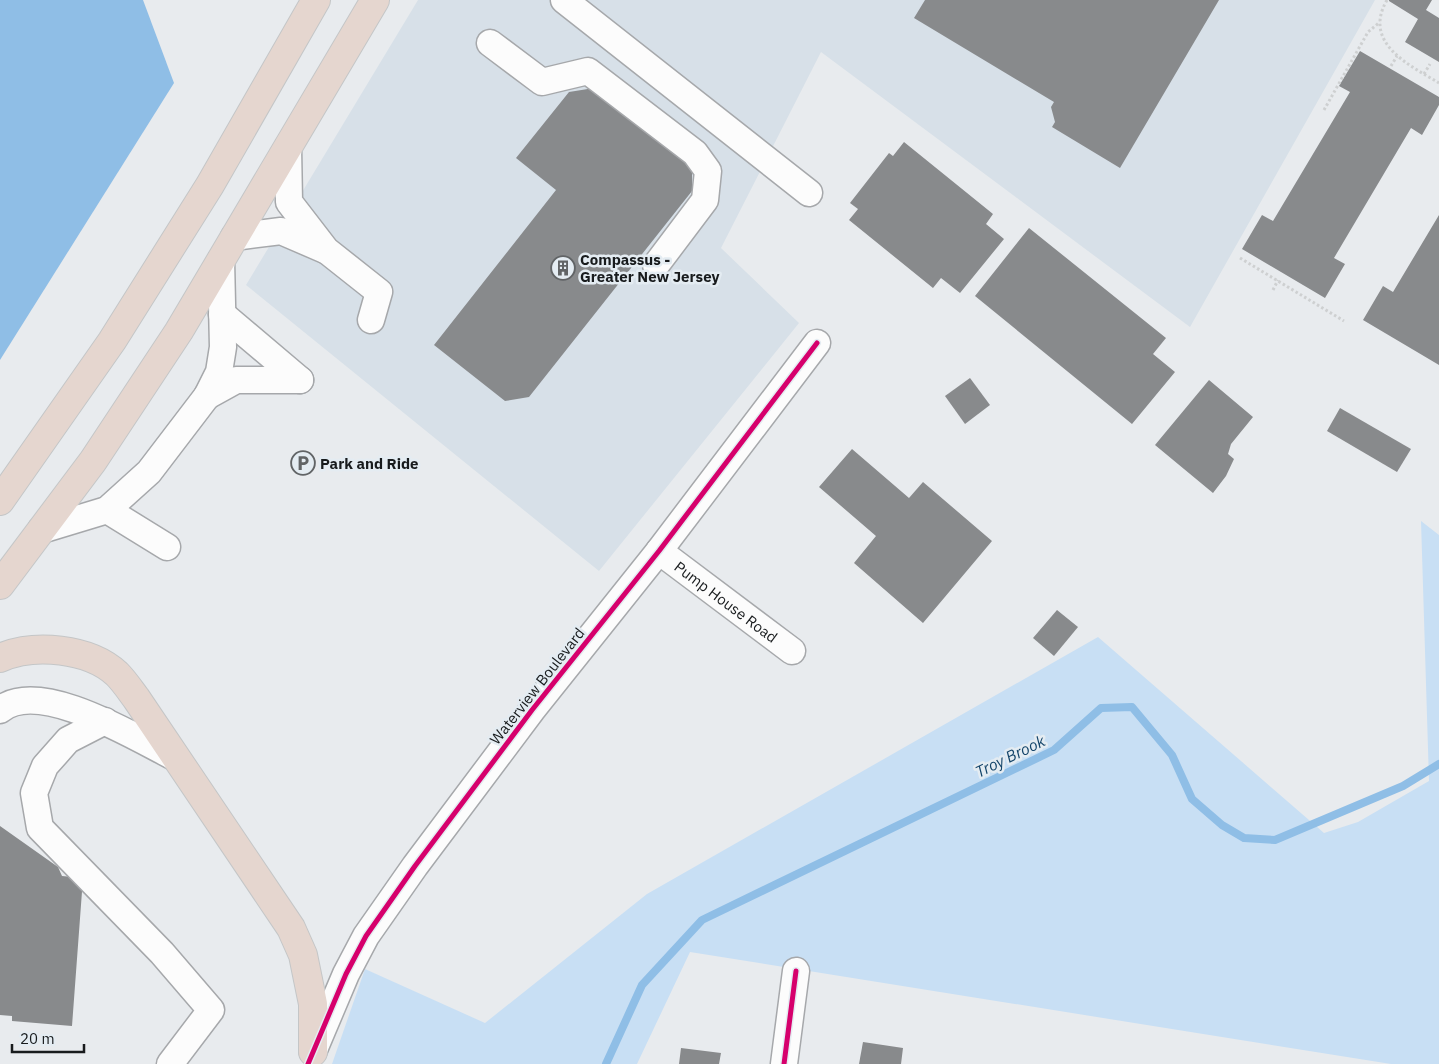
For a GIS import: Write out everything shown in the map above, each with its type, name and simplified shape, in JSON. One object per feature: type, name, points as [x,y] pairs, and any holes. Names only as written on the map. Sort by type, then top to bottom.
[{"type":"highway","points":[[0,500],[112,341],[210,185],[316,0]]},
{"type":"highway","points":[[0,586],[104,444],[179,331],[375,0]]},
{"type":"highway","points":[[0,658],[22,651],[38,649],[64,651],[88,657],[116,674],[136,698],[291,928],[303,955],[313,1004],[311,1058]]},
{"type":"street","points":[[564,0],[809,193]]},
{"type":"street","points":[[490,43],[542,82],[588,71],[695,153],[708,171],[705,200],[656,265]]},
{"type":"street","points":[[288,147],[289,202],[326,250],[379,292],[371,320]]},
{"type":"street","points":[[41,530],[107,510],[149,472],[207,396],[219,372],[223,347],[222,314],[228,249],[281,231],[326,250]]},
{"type":"street","points":[[207,396],[236,380],[300,380],[222,314]]},
{"type":"street","name":"Waterview Boulevard","points":[[311,1058],[346,974],[371,929],[415,866],[532,710],[659,551],[816,343]]},
{"type":"street","points":[[107,510],[167,547]]},
{"type":"street","name":"Pump House Road","points":[[659,551],[792,651]]},
{"type":"street","points":[[0,710],[7,704],[36,700],[68,707],[105,721],[176,758]]},
{"type":"street","points":[[105,721],[68,740],[45,766],[34,793],[40,828],[162,953],[210,1010],[170,1064]]},
{"type":"street","points":[[784,1064],[796,971]]},
{"type":"path","points":[[1387,0],[1383,7],[1380,22],[1384,42],[1397,56],[1439,83]]},
{"type":"path","points":[[1324,110],[1368,32],[1380,22]]},
{"type":"path","points":[[1391,66],[1397,56]]},
{"type":"path","points":[[1424,74],[1430,64]]},
{"type":"path","points":[[1240,258],[1344,321]]},
{"type":"path","points":[[1273,290],[1278,280]]},
{"type":"shaded area","points":[[418,0],[1375,0],[1190,327],[821,52],[721,248],[799,323],[599,571],[246,285]]},
{"type":"shaded area","points":[[1421,521],[1439,535],[1439,1064],[1391,1064],[690,952],[637,1064],[332,1064],[365,969],[485,1023],[647,894],[1098,637],[1324,833],[1358,822],[1429,781]]},
{"type":"water","points":[[0,0],[143,0],[174,83],[0,360]]},
{"type":"building","points":[[925,0],[1219,0],[1120,168],[1052,127],[1055,122],[1051,107],[1054,102],[914,18]]},
{"type":"building","points":[[1389,0],[1432,0],[1426,10],[1439,18],[1439,62],[1405,42],[1418,19]]},
{"type":"building","points":[[1360,51],[1439,97],[1439,105],[1422,135],[1411,128],[1334,258],[1345,264],[1325,298],[1242,249],[1262,215],[1273,221],[1350,92],[1339,86]]},
{"type":"building","name":"Compassus - Greater New Jersey","points":[[594,88],[692,166],[692,191],[529,397],[505,401],[434,345],[556,190],[516,158],[569,92]]},
{"type":"building","points":[[904,142],[993,214],[986,224],[1004,239],[960,293],[941,278],[933,288],[849,220],[858,209],[850,203],[889,153],[893,156]]},
{"type":"building","points":[[1439,215],[1439,365],[1363,320],[1383,286],[1393,292]]},
{"type":"building","points":[[1029,228],[1166,338],[1153,354],[1175,372],[1132,424],[975,296]]},
{"type":"building","points":[[970,378],[990,405],[965,424],[945,396]]},
{"type":"building","points":[[1209,380],[1253,417],[1231,444],[1228,454],[1234,459],[1226,476],[1213,493],[1155,445]]},
{"type":"building","points":[[1340,408],[1411,449],[1397,472],[1327,431]]},
{"type":"building","points":[[852,449],[909,498],[923,482],[992,541],[923,623],[854,563],[876,536],[819,487]]},
{"type":"building","points":[[1057,610],[1078,627],[1054,656],[1033,638]]},
{"type":"building","points":[[0,826],[58,867],[62,876],[83,878],[72,1026],[12,1021],[12,1016],[0,1015]]},
{"type":"building","points":[[863,1042],[903,1048],[901,1064],[859,1064]]},
{"type":"building","points":[[681,1048],[721,1053],[719,1064],[679,1064]]},
{"type":"waterway","name":"Troy Brook","points":[[606,1064],[642,985],[702,920],[1054,750],[1101,708],[1132,707],[1172,755],[1192,799],[1222,825],[1244,838],[1275,840],[1403,786],[1439,764]]},
{"type":"cycle path","points":[[308,1064],[346,974],[366,936],[415,866],[532,710],[659,551],[817,343]]},
{"type":"cycle path","points":[[784,1064],[796,971]]},
{"type":"place","name":"Compassus - Greater New Jersey","points":[[563,268]]},
{"type":"place","name":"Park and Ride","points":[[303,463]]}]
